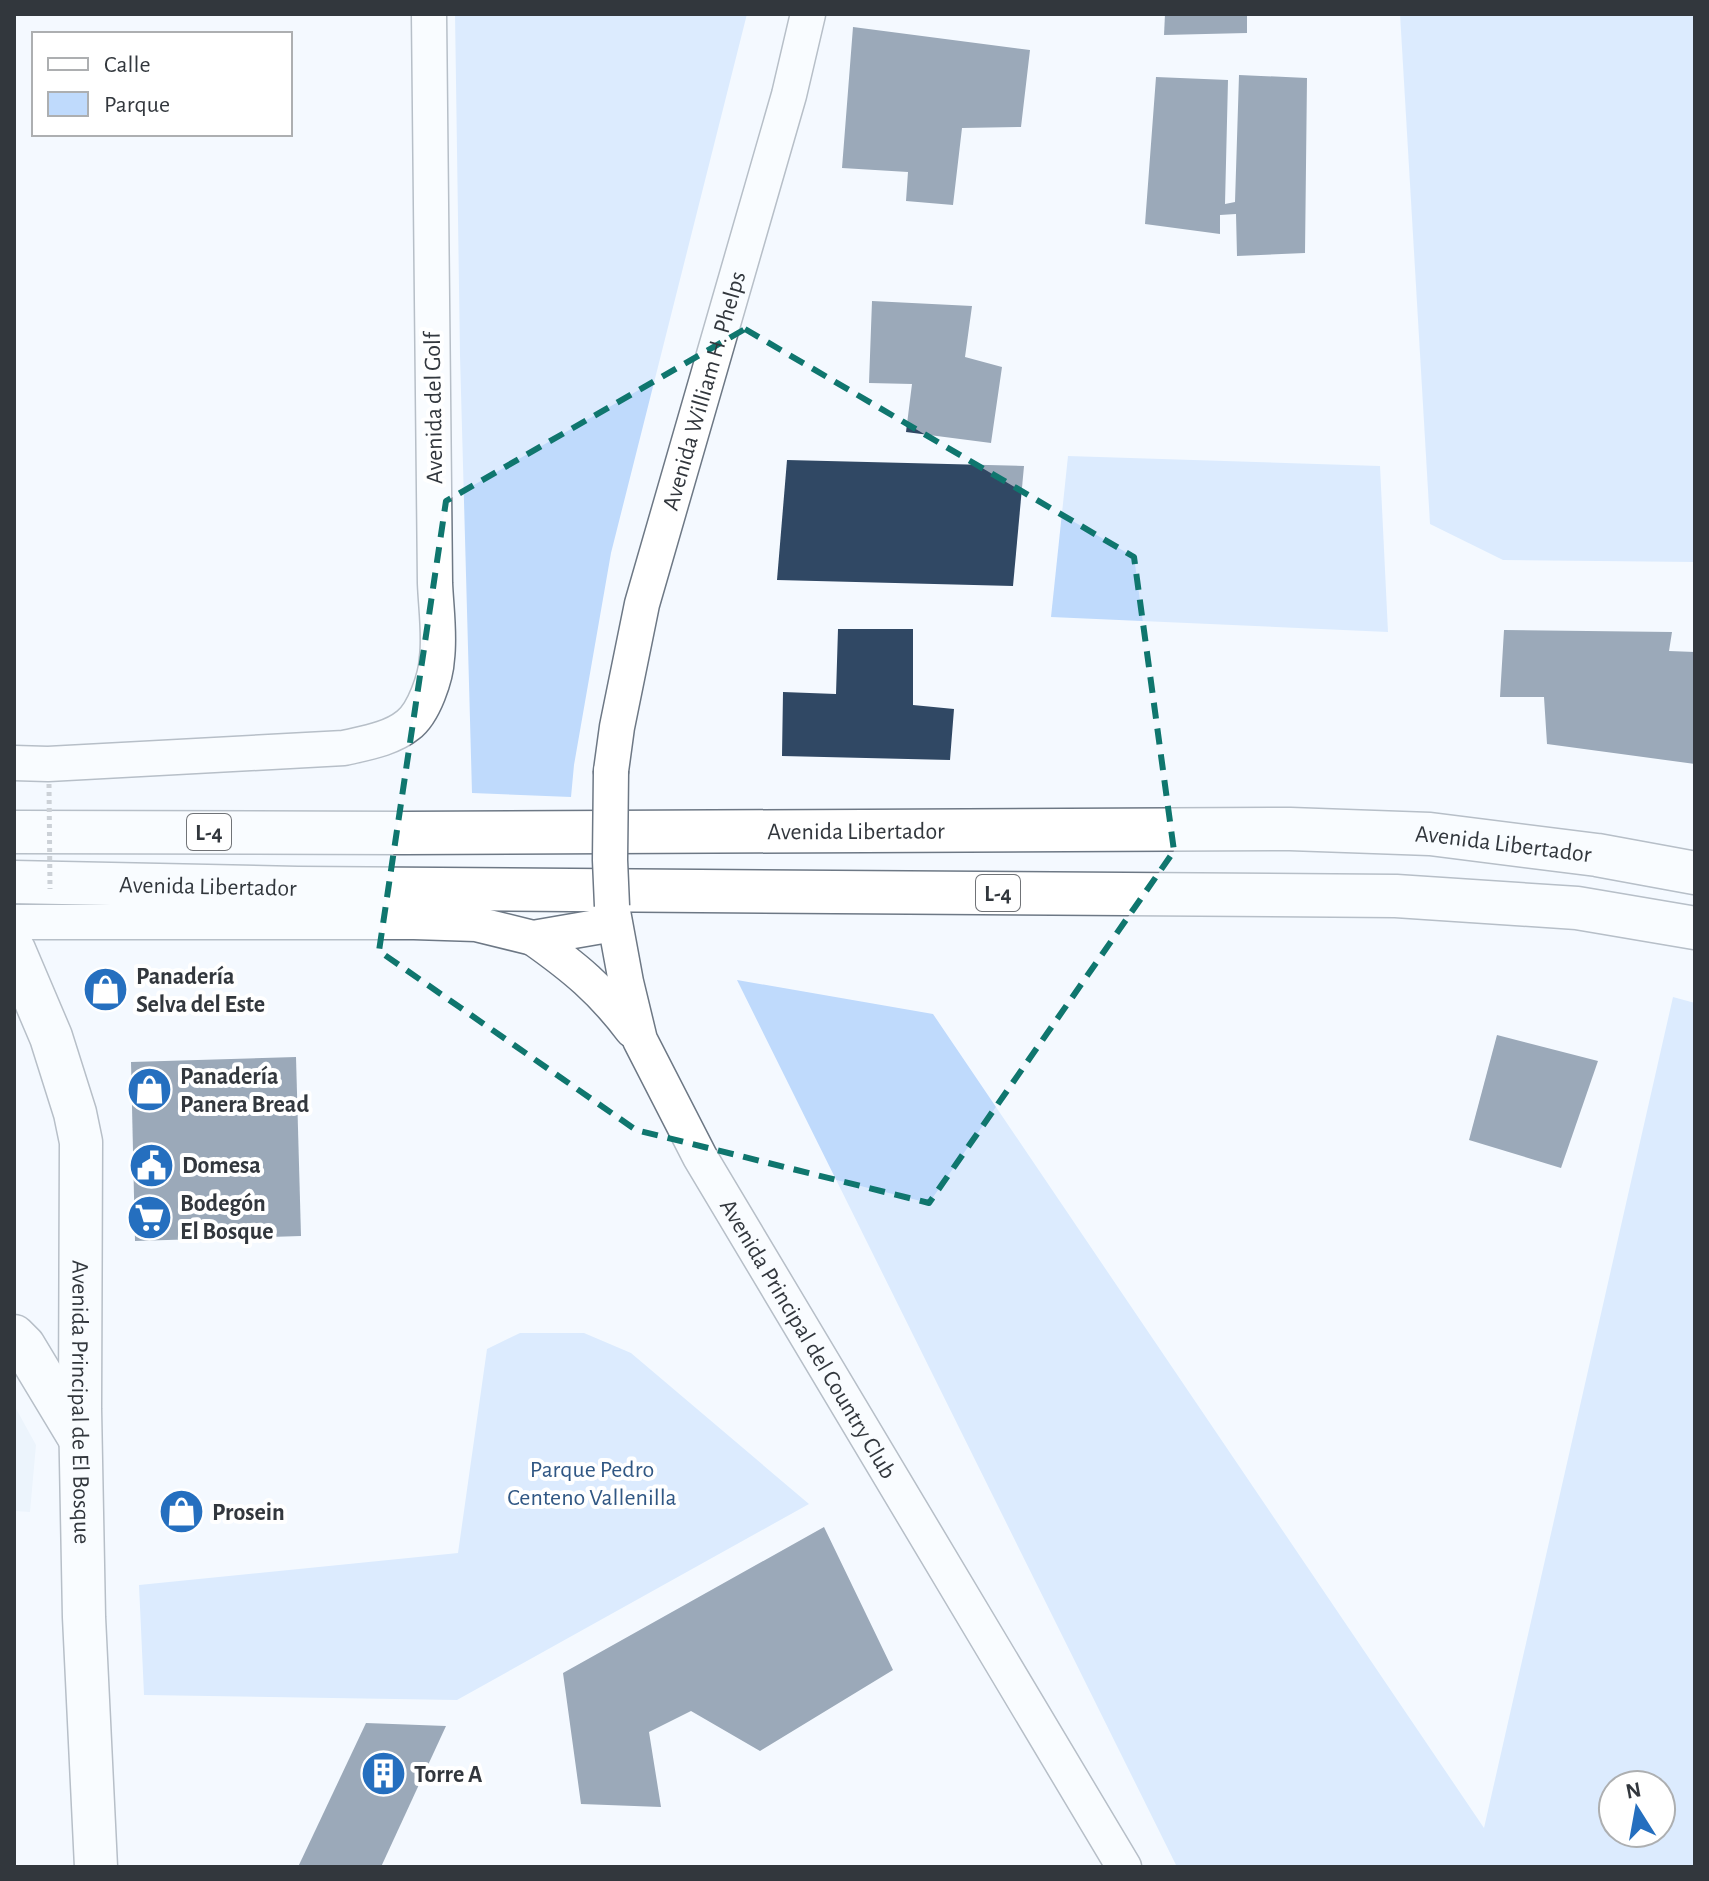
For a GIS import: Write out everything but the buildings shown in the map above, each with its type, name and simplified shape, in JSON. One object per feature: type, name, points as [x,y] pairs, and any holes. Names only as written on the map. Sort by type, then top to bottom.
[{"type":"main road","name":"Avenida Libertador","points":[[14,832],[1290,829],[1430,834],[1597,855],[1695,873]]},
{"type":"main road","name":"Avenida Libertador","points":[[32,885],[1396,896],[1577,908],[1695,928]]},
{"type":"main road","name":"Avenida Principal de El Bosque","points":[[14,950],[51,1037],[81,1142],[84,1617],[96,1867]]},
{"type":"main road","points":[[14,1336],[24,1346],[81,1441]]},
{"type":"street","name":"Avenida del Golf","points":[[14,763],[48,764],[344,748],[390,735],[409,725],[422,707],[437,659],[429,14]]},
{"type":"street","name":"Avenida William H. Phelps","points":[[611,771],[642,604],[789,95],[808,14]]},
{"type":"street","name":"Avenida Principal del Country Club","points":[[611,771],[613,915],[640,1040],[708,1171],[1124,1867]]},
{"type":"street","name":"Avenida Libertador","points":[[14,922],[414,922],[476,924],[533,938],[613,915]]},
{"type":"street","points":[[533,938],[577,970],[611,1002],[640,1040]]},
{"type":"path","points":[[32,885],[49,784]]},
{"type":"highlighted area","points":[[745,329],[1134,557],[1174,851],[929,1203],[636,1130],[379,951],[446,501]]},
{"type":"shaded area","points":[[14,1405],[36,1445],[30,1512],[14,1511]]},
{"type":"green space","points":[[455,14],[747,14],[611,553],[571,797],[472,793],[460,356]]},
{"type":"green space","points":[[1400,14],[1695,14],[1695,562],[1503,560],[1430,524]]},
{"type":"green space","points":[[1068,456],[1380,466],[1388,632],[1051,617]]},
{"type":"green space","points":[[737,980],[933,1014],[1484,1828],[1673,997],[1695,1003],[1695,1867],[1177,1867]]},
{"type":"green space","name":"Parque Pedro Centeno Vallenilla","points":[[520,1333],[584,1333],[631,1353],[809,1504],[457,1700],[144,1695],[139,1585],[458,1553],[487,1349]]},
{"type":"place","name":"Panadería Selva del Este","points":[[105,990]]},
{"type":"place","name":"Panadería Panera Bread","points":[[149,1090]]},
{"type":"place","name":"Domesa","points":[[151,1165]]},
{"type":"place","name":"Bodegón El Bosque","points":[[149,1217]]},
{"type":"place","name":"Prosein","points":[[181,1512]]},
{"type":"place","name":"Torre A","points":[[383,1774]]}]
